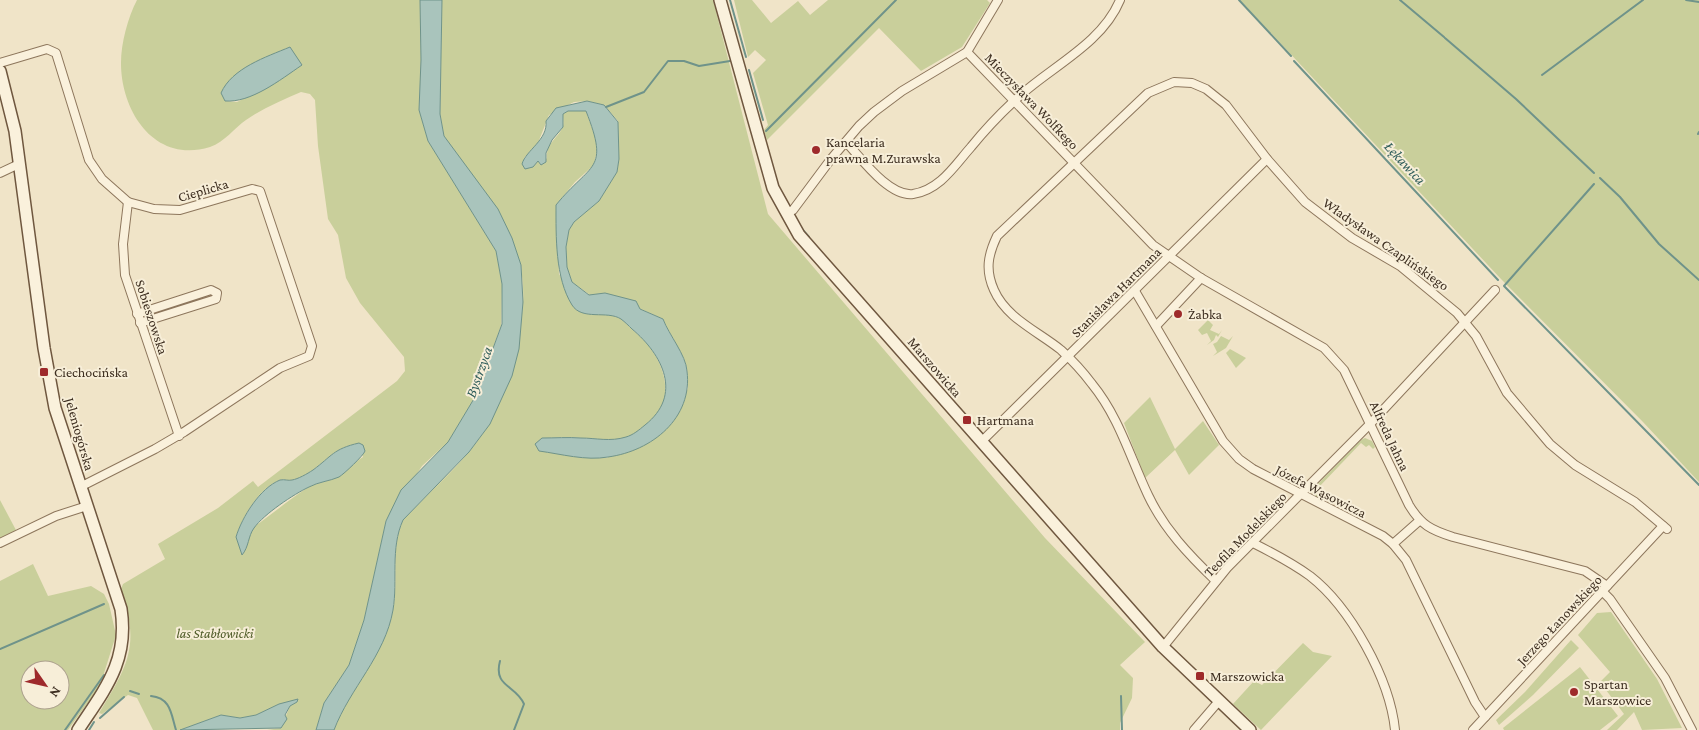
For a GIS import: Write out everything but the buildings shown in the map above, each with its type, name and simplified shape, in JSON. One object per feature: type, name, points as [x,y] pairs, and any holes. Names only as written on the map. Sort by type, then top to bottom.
[{"type":"street","name":"Marszowicka","points":[[720,0],[773,188],[786,213],[814,252],[1163,647],[1250,730]]},
{"type":"street","points":[[967,52],[998,0]]},
{"type":"street","points":[[846,142],[891,188],[901,193],[913,194],[926,190],[953,169],[970,147],[1015,100],[1094,35],[1112,15],[1120,0]]},
{"type":"street","name":"Cieplicka","points":[[0,63],[47,49],[56,53],[89,160],[102,179],[128,202],[163,211],[180,210],[252,189],[260,191],[312,346],[312,351],[309,356],[272,373],[178,436]]},
{"type":"street","name":"Mieczysława Wolfkego","points":[[786,213],[793,210],[846,142],[874,112],[902,91],[967,52],[1153,245],[1168,256]]},
{"type":"street","name":"Jeleniogórska","points":[[0,71],[11,110],[48,374],[55,408],[121,609],[124,628],[120,658],[114,672],[78,730]]},
{"type":"street","name":"Władysława Czaplińskiego","points":[[1216,581],[1180,544],[1160,517],[1110,410],[1092,384],[1068,358],[1005,308],[994,292],[988,272],[989,253],[997,236],[1148,93],[1166,84],[1178,82],[1192,83],[1206,89],[1226,105],[1267,159],[1305,202],[1328,221],[1400,266],[1443,300],[1476,336],[1507,393],[1550,444],[1575,465],[1635,502],[1665,528]]},
{"type":"street","name":"Stanisława Hartmana","points":[[981,442],[1135,292],[1168,256],[1267,159]]},
{"type":"street","points":[[0,173],[19,164]]},
{"type":"street","name":"Sobieszowska","points":[[128,202],[124,233],[123,260],[125,275],[178,436]]},
{"type":"street","name":"Alfreda Jahna","points":[[1168,256],[1201,278],[1324,348],[1344,370],[1409,505],[1419,521]]},
{"type":"street","points":[[1156,326],[1201,278]]},
{"type":"street","points":[[137,314],[212,290],[217,294],[216,299],[140,323]]},
{"type":"street","name":"Teofila Modelskiego","points":[[1163,647],[1216,581],[1370,424],[1495,290]]},
{"type":"street","name":"Józefa Wąsowicza","points":[[1135,292],[1209,417],[1233,452],[1253,470],[1383,536],[1393,544],[1406,560],[1475,702],[1485,717]]},
{"type":"street","points":[[80,487],[178,436]]},
{"type":"street","points":[[0,542],[56,516],[87,506]]},
{"type":"street","points":[[1393,544],[1419,521],[1437,532],[1453,537],[1585,571],[1604,589],[1665,678],[1692,730]]},
{"type":"street","name":"Jerzego Łanowskiego","points":[[1473,730],[1604,589],[1665,528]]},
{"type":"street","points":[[1253,543],[1290,562],[1310,576],[1331,595],[1347,616],[1378,673],[1395,730]]},
{"type":"street","points":[[1194,730],[1219,701]]},
{"type":"green space","name":"las Stabłowicki","points":[[137,0],[420,0],[421,60],[419,110],[428,141],[496,251],[502,284],[501,326],[475,397],[448,442],[422,466],[386,521],[364,620],[349,665],[324,703],[316,730],[267,730],[281,728],[290,706],[297,702],[279,704],[256,715],[240,718],[221,715],[180,730],[153,730],[137,698],[128,695],[102,714],[99,713],[118,681],[128,654],[130,625],[121,589],[123,584],[165,559],[158,544],[218,508],[253,481],[258,487],[397,381],[405,371],[404,357],[360,303],[346,278],[338,235],[328,219],[318,146],[315,100],[310,94],[301,92],[287,98],[242,123],[220,142],[210,147],[190,150],[173,148],[158,141],[145,130],[135,116],[127,99],[123,81],[122,47]],"holes":[[[284,78],[237,102],[225,101]],[[359,443],[363,457],[342,474],[307,488],[254,527],[236,537],[247,512],[265,489],[280,480],[300,477],[313,470],[338,450]]]},
{"type":"green space","points":[[442,0],[713,0],[768,214],[1045,538],[1145,642],[1120,665],[1133,678],[1132,698],[1120,723],[1120,730],[334,730],[349,700],[375,657],[389,626],[395,599],[397,542],[403,520],[461,461],[479,439],[503,393],[519,336],[523,298],[521,265],[444,136],[440,114]],"holes":[[[587,101],[604,105],[618,121],[619,159],[617,172],[599,201],[574,222],[569,230],[566,247],[567,267],[572,282],[590,295],[605,293],[663,319],[685,363],[688,387],[657,415],[663,403],[665,388],[663,373],[657,358],[647,344],[625,322],[615,316],[585,314],[559,274],[556,205],[575,182],[594,165],[598,145],[586,111],[568,111],[563,114],[563,126],[551,144],[547,158],[541,165],[538,161],[533,167],[525,168],[524,158],[538,143],[549,115],[574,102]],[[657,415],[645,428],[639,431]],[[639,431],[607,458],[543,438],[615,439],[627,437]]]},
{"type":"green space","points":[[734,0],[752,0],[771,23],[798,1],[810,15],[828,0],[987,0],[990,3],[962,47],[921,71],[879,28],[767,140],[764,130],[768,125],[753,73],[766,60],[755,50],[748,57]]},
{"type":"green space","points":[[1240,0],[1699,0],[1699,482],[1643,422],[1501,279]]},
{"type":"green space","points":[[1208,320],[1213,325],[1210,330],[1219,334],[1222,330],[1218,337],[1216,335],[1214,340],[1207,345],[1211,341],[1207,333],[1202,335],[1198,330]]},
{"type":"green space","points":[[1221,336],[1229,340],[1233,336],[1226,348],[1213,356],[1217,352],[1213,344]]},
{"type":"green space","points":[[1230,349],[1246,358],[1236,368],[1226,353]]},
{"type":"green space","points":[[1150,397],[1175,449],[1203,421],[1219,445],[1189,475],[1175,450],[1145,478],[1124,423]]},
{"type":"green space","points":[[1365,438],[1372,441],[1375,447],[1373,449],[1369,445],[1366,447],[1361,443],[1318,488],[1324,499],[1314,497],[1312,492],[1315,487]]},
{"type":"green space","points":[[0,500],[17,532],[0,540]]},
{"type":"green space","points":[[33,564],[48,596],[91,586],[104,594],[109,604],[116,635],[100,686],[68,730],[0,730],[0,581]]},
{"type":"green space","points":[[1611,612],[1657,679],[1682,728],[1642,730],[1634,712],[1617,730],[1607,730],[1624,714],[1600,682],[1610,672],[1578,635],[1597,613]]},
{"type":"green space","points":[[1571,640],[1579,648],[1533,695],[1499,725],[1496,720],[1525,692]]},
{"type":"green space","points":[[1303,643],[1313,652],[1332,656],[1261,730],[1233,704],[1254,681],[1262,685]]},
{"type":"green space","name":"Spartan Marszowice","points":[[1580,667],[1618,716],[1600,730],[1504,730],[1503,728]]},
{"type":"water","points":[[420,0],[442,0],[440,114],[444,136],[498,209],[512,238],[521,265],[523,302],[519,349],[512,376],[490,424],[469,452],[403,520],[395,553],[393,610],[383,642],[334,730],[316,730],[324,703],[349,665],[364,620],[386,521],[401,490],[448,442],[475,397],[502,324],[502,284],[496,251],[428,141],[419,110],[421,60]]},
{"type":"water","points":[[290,47],[302,65],[275,84],[255,94],[235,101],[225,101],[221,93],[226,84],[241,70]]},
{"type":"water","points":[[587,101],[604,105],[618,122],[619,159],[617,172],[599,201],[574,222],[569,230],[566,247],[567,267],[572,282],[589,295],[605,293],[636,301],[640,309],[663,319],[684,358],[687,371],[687,388],[683,403],[676,417],[666,429],[654,440],[640,448],[624,454],[600,458],[582,458],[539,451],[535,444],[542,438],[609,440],[629,436],[643,427],[657,413],[663,401],[666,388],[660,363],[643,339],[615,316],[588,314],[576,310],[566,294],[562,282],[559,270],[556,205],[593,165],[596,156],[593,131],[586,111],[568,111],[563,114],[563,127],[552,140],[546,153],[546,162],[541,165],[538,161],[533,167],[525,169],[522,164],[544,134],[546,121],[556,108]]},
{"type":"water","points":[[359,443],[363,445],[365,451],[358,460],[339,477],[303,490],[265,517],[252,531],[242,555],[236,537],[247,512],[266,489],[280,480],[297,479],[313,470],[338,450]]},
{"type":"water","points":[[298,699],[297,702],[290,706],[285,715],[287,719],[281,728],[180,730],[221,715],[240,718],[256,715],[279,704]]},
{"type":"waterway","points":[[730,0],[746,57]]},
{"type":"waterway","points":[[766,131],[896,0]]},
{"type":"waterway","name":"Łękawica","points":[[1239,0],[1291,56]]},
{"type":"waterway","points":[[1400,0],[1444,37]]},
{"type":"waterway","points":[[1542,75],[1643,0]]},
{"type":"waterway","points":[[1686,0],[1699,2]]},
{"type":"waterway","points":[[1445,38],[1516,99],[1594,173]]},
{"type":"waterway","points":[[606,107],[644,92],[668,61],[684,61],[699,66],[730,61]]},
{"type":"waterway","name":"Łękawica","points":[[1294,61],[1498,280]]},
{"type":"waterway","points":[[749,70],[763,120]]},
{"type":"waterway","points":[[1600,178],[1620,197],[1659,244],[1699,280]]},
{"type":"waterway","name":"Łękawica","points":[[1594,184],[1504,286],[1699,485]]},
{"type":"waterway","points":[[802,229],[809,237]]},
{"type":"waterway","points":[[0,649],[104,604]]},
{"type":"waterway","points":[[500,661],[499,670],[502,681],[516,693],[524,704],[514,730]]},
{"type":"waterway","points":[[65,730],[104,675]]},
{"type":"waterway","points":[[130,691],[139,694]]},
{"type":"waterway","points":[[151,696],[158,697],[166,703],[176,730]]},
{"type":"waterway","points":[[1121,696],[1122,730]]},
{"type":"waterway","points":[[100,718],[124,697]]},
{"type":"waterway","points":[[89,730],[94,722]]},
{"type":"place","name":"Kancelaria prawna M.Zurawska","points":[[816,150]]},
{"type":"place","name":"Żabka","points":[[1178,314]]},
{"type":"place","name":"Ciechocińska","points":[[44,372]]},
{"type":"place","name":"Hartmana","points":[[967,420]]},
{"type":"place","name":"Marszowicka","points":[[1200,676]]},
{"type":"place","name":"Spartan Marszowice","points":[[1574,692]]},
{"type":"water label","name":"Bystrzyca","points":[[479,372]]}]
